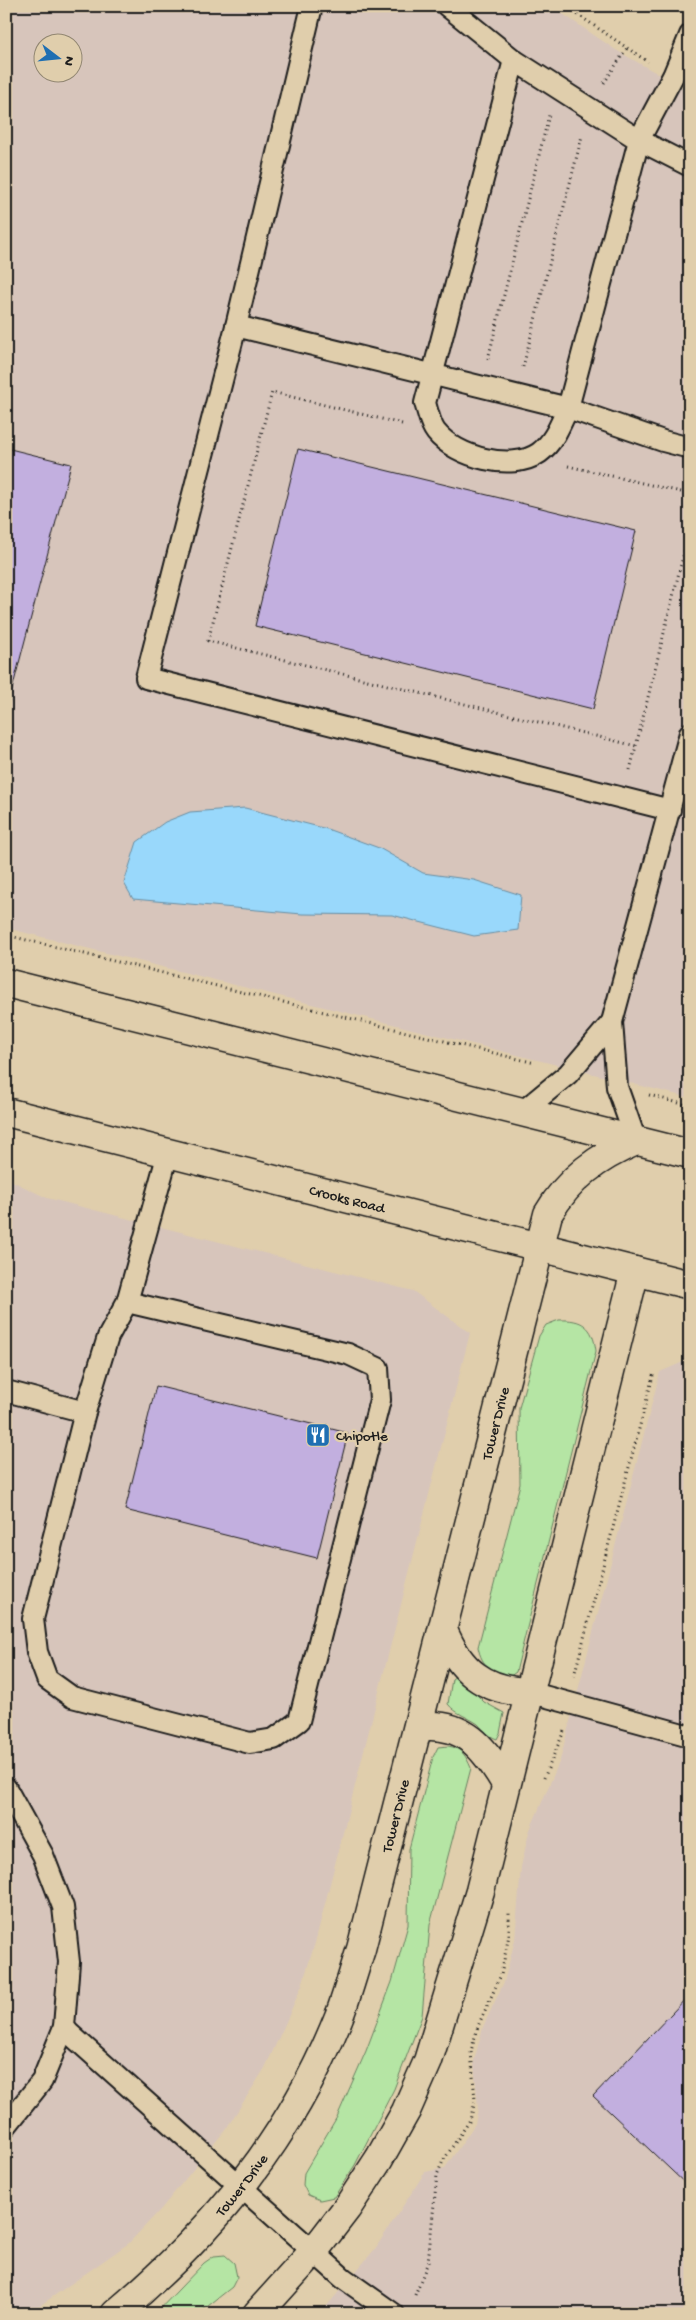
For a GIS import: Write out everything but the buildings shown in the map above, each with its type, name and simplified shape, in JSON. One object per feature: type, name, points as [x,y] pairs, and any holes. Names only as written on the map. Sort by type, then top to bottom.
[{"type":"street","points":[[6,983],[690,1154]]},
{"type":"street","name":"Crooks Road","points":[[6,1112],[690,1285]]},
{"type":"street","name":"Tower Drive","points":[[115,2314],[175,2262],[242,2187],[271,2146],[298,2101],[322,2055],[340,2013],[361,1949],[548,1214],[559,1196],[573,1179],[610,1152],[636,1141]]},
{"type":"street","points":[[257,2314],[314,2251],[347,2208],[379,2159],[406,2111],[428,2061],[477,1900],[635,1271]]},
{"type":"street","points":[[443,1630],[450,1648],[461,1663],[475,1676],[491,1686],[508,1691],[529,1692]]},
{"type":"street","points":[[418,1727],[433,1725],[450,1728],[464,1735],[492,1760],[506,1784]]},
{"type":"lane","points":[[312,6],[236,326],[146,678],[670,810]]},
{"type":"lane","points":[[447,6],[514,60],[639,140],[690,166]]},
{"type":"lane","points":[[514,60],[426,403],[435,431],[445,441],[459,449],[490,460],[524,462],[539,453],[552,441],[568,408],[639,140],[673,76],[690,34]]},
{"type":"lane","points":[[236,326],[568,408],[663,441],[690,448]]},
{"type":"lane","points":[[636,1141],[617,1086],[612,1022],[690,733]]},
{"type":"lane","points":[[522,1112],[568,1074],[612,1022]]},
{"type":"lane","points":[[127,1302],[348,1354],[378,1368],[380,1400],[299,1721],[274,1739],[250,1743],[72,1697],[48,1679],[37,1652],[34,1619],[86,1412],[108,1337],[127,1302],[168,1153]]},
{"type":"lane","points":[[6,1392],[86,1412]]},
{"type":"lane","points":[[529,1692],[566,1704],[690,1736]]},
{"type":"lane","points":[[6,1788],[43,1855],[63,1907],[69,1962],[64,2027],[42,2081],[6,2126]]},
{"type":"lane","points":[[64,2027],[76,2040],[342,2278],[394,2314]]},
{"type":"path","points":[[565,6],[650,63]]},
{"type":"path","points":[[599,90],[627,48]]},
{"type":"path","points":[[497,361],[488,358],[549,112],[558,118]]},
{"type":"path","points":[[514,365],[523,368],[583,133]]},
{"type":"path","points":[[411,426],[272,392],[208,641],[636,746]]},
{"type":"path","points":[[566,465],[690,494]]},
{"type":"path","points":[[628,778],[690,528]]},
{"type":"path","points":[[6,935],[544,1066]]},
{"type":"path","points":[[643,1093],[690,1106]]},
{"type":"path","points":[[543,1780],[563,1736],[566,1704],[654,1372]]},
{"type":"path","points":[[416,2304],[415,2295],[428,2262],[437,2175],[443,2161],[470,2120],[475,2101],[471,2051],[478,2026],[501,1975],[509,1935],[509,1904]]},
{"type":"shaded area","points":[[6,6],[551,6],[616,50],[690,92],[690,1098],[6,928]]},
{"type":"shaded area","points":[[6,1178],[47,1198],[413,1291],[470,1333],[315,1943],[302,1985],[286,2022],[265,2068],[226,2129],[161,2209],[129,2243],[28,2314],[6,2314]]},
{"type":"shaded area","points":[[690,1359],[690,2314],[320,2314],[375,2249],[425,2172],[445,2168],[475,2124],[478,2109],[474,2061],[483,2027],[504,1982],[515,1940],[521,1867],[529,1832],[560,1760],[660,1372]]},
{"type":"green space","points":[[559,1320],[574,1321],[585,1326],[592,1335],[596,1351],[516,1672],[509,1677],[488,1667],[482,1659],[478,1647],[520,1484],[519,1408],[539,1336],[546,1325]]},
{"type":"green space","points":[[457,1675],[484,1702],[504,1713],[497,1739],[448,1704],[452,1679]]},
{"type":"green space","points":[[448,1746],[463,1753],[471,1768],[430,1925],[422,2016],[394,2089],[355,2165],[334,2197],[320,2200],[308,2195],[303,2185],[304,2173],[337,2117],[366,2051],[392,1982],[408,1925],[409,1849],[433,1757],[438,1747]]},
{"type":"green space","points":[[225,2255],[234,2263],[237,2277],[232,2287],[198,2314],[155,2314],[204,2263],[214,2256]]},
{"type":"water","points":[[245,808],[327,829],[379,848],[423,873],[474,880],[521,895],[518,930],[474,936],[392,915],[302,914],[133,899],[124,883],[137,842],[165,822],[190,812]]},
{"type":"place","name":"Chipotle","points":[[318,1435]]}]
